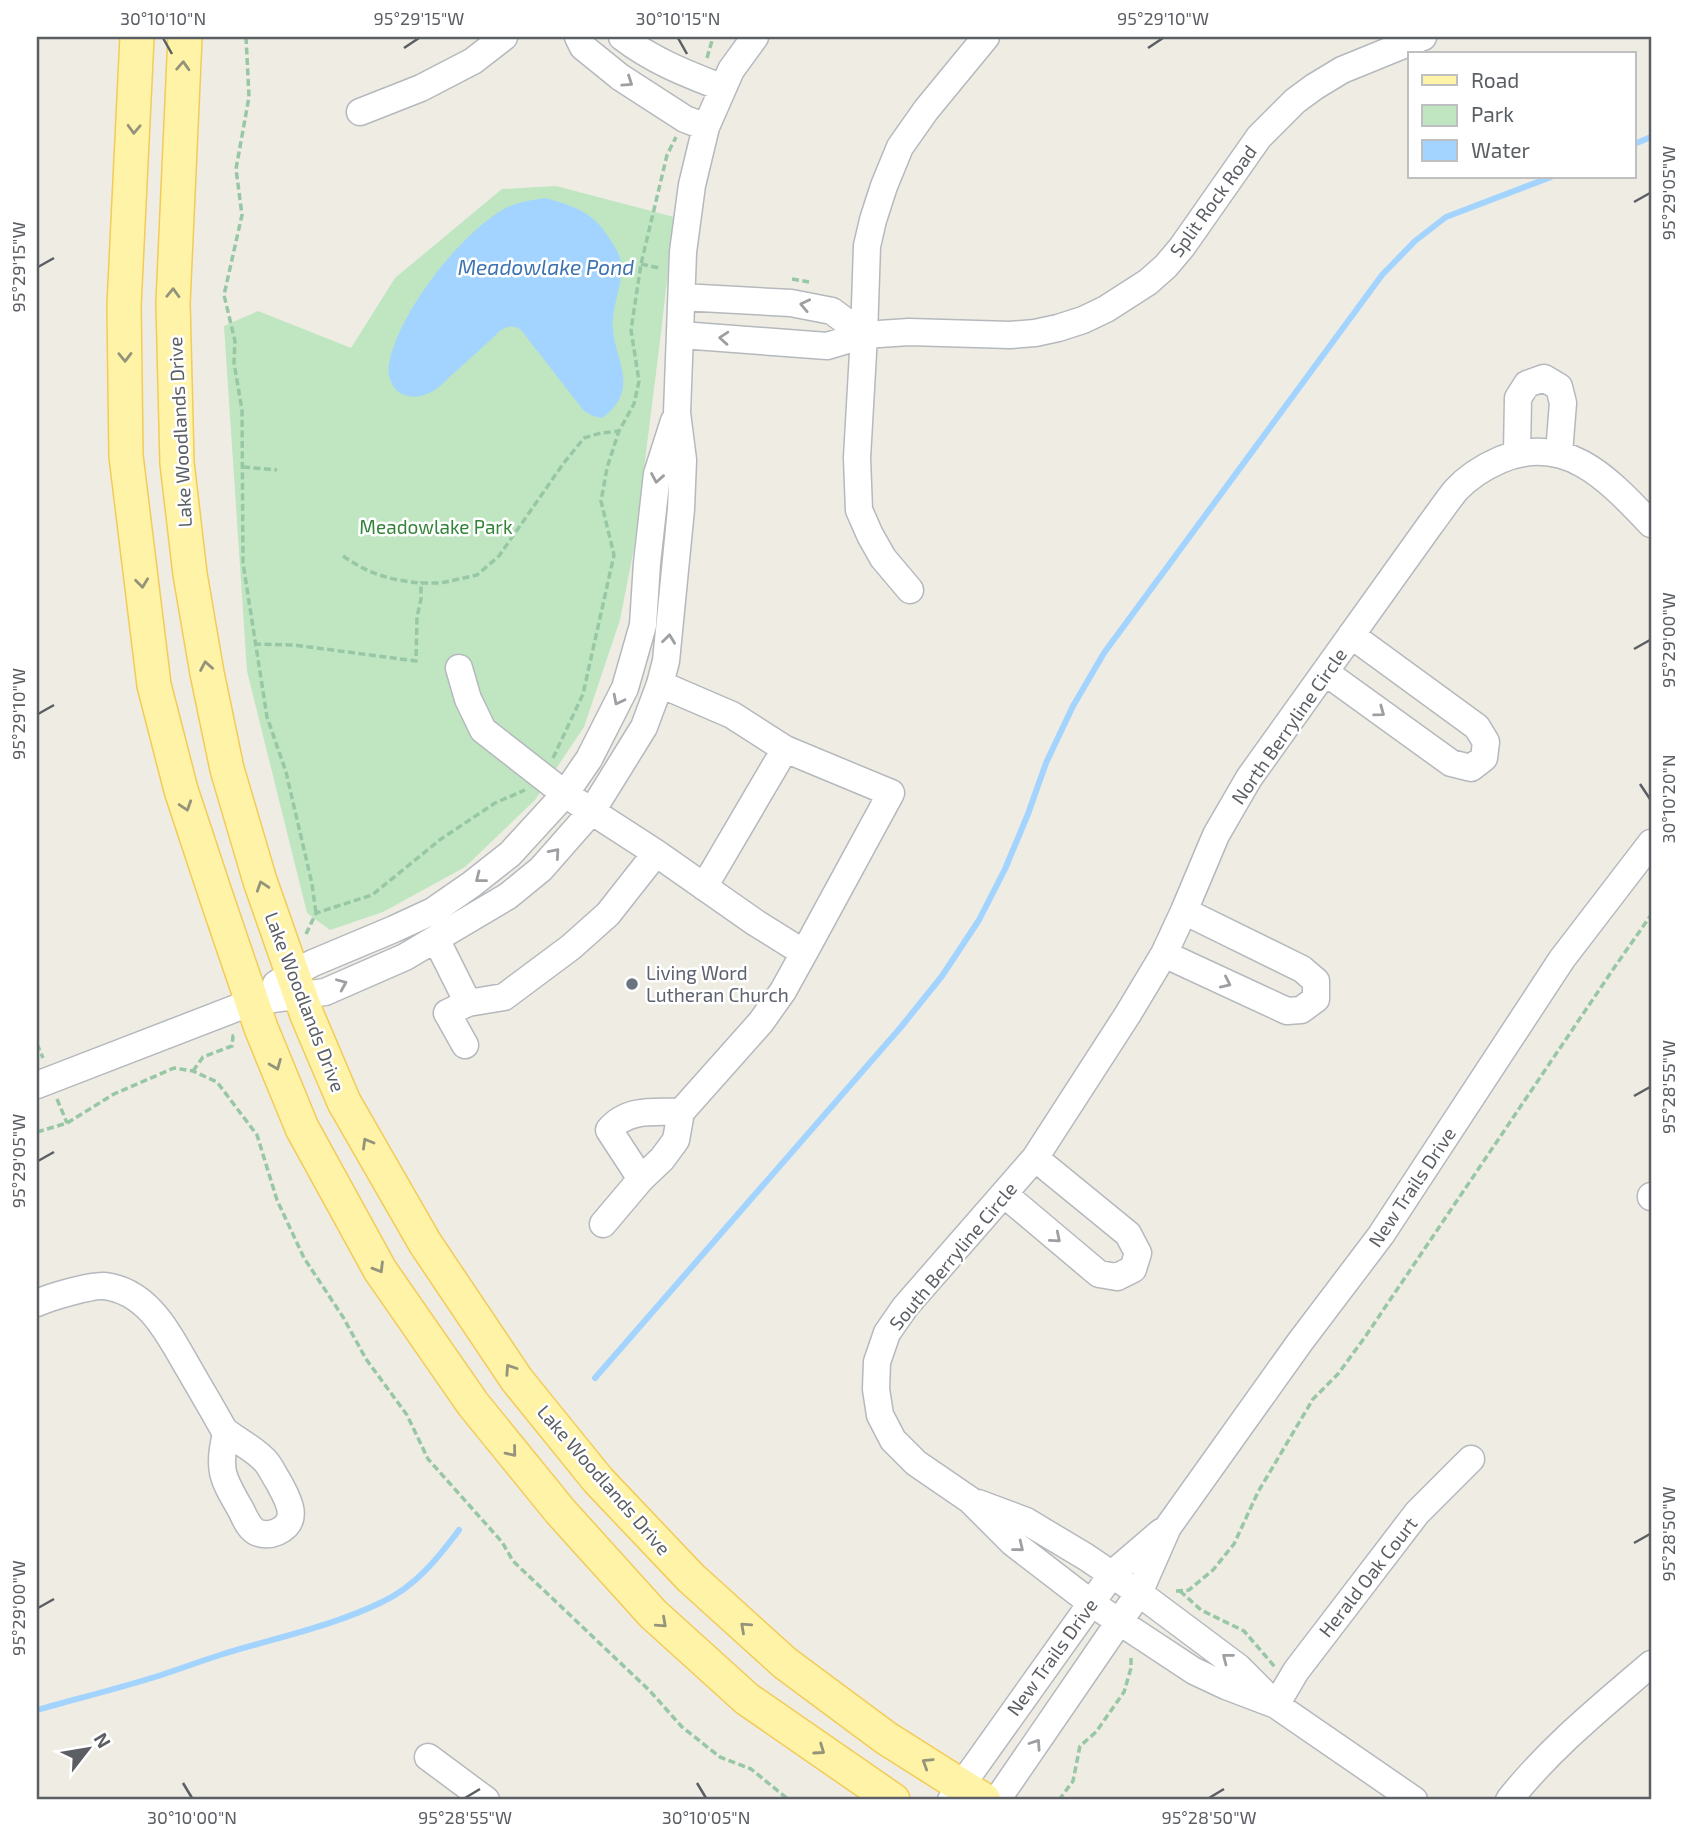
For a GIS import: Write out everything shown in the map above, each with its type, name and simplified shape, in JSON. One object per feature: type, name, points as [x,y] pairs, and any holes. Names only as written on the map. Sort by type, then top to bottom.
[{"type":"main road","points":[[138,37],[124,306],[126,456],[154,685],[181,790],[257,1015],[302,1128],[380,1270],[473,1404],[560,1511],[653,1614],[747,1699],[893,1800]]},
{"type":"main road","name":"Lake Woodlands Drive","points":[[185,37],[173,303],[177,463],[190,574],[227,769],[260,881],[301,978],[344,1102],[425,1243],[517,1380],[598,1480],[691,1578],[785,1663],[966,1795]]},
{"type":"street","points":[[360,112],[421,88],[473,61],[504,37]]},
{"type":"street","points":[[578,37],[583,47],[620,77],[695,123]]},
{"type":"street","points":[[601,62],[622,37],[640,51],[712,84]]},
{"type":"street","points":[[301,978],[325,992],[405,957],[508,896],[541,869],[592,811],[644,727],[666,661],[681,509],[683,460],[677,413],[683,252],[692,185],[695,123],[712,84],[731,70],[755,37]]},
{"type":"street","points":[[910,590],[883,558],[859,510],[857,458],[867,246],[884,186],[900,147],[926,110],[986,37]]},
{"type":"street","name":"Split Rock Road","points":[[681,335],[827,346],[864,335],[909,332],[1010,335],[1035,333],[1083,320],[1106,309],[1166,266],[1204,217],[1259,137],[1295,101],[1342,70],[1423,37]]},
{"type":"street","points":[[682,297],[791,303],[832,311],[864,335]]},
{"type":"street","points":[[1517,453],[1518,398],[1527,384],[1544,378],[1559,387],[1563,403],[1559,453]]},
{"type":"street","points":[[37,1085],[257,1015],[301,978],[432,911],[510,854],[565,794],[589,759],[625,688],[643,625],[657,474],[677,413]]},
{"type":"street","name":"North Berryline Circle","points":[[1089,1075],[1164,954],[1216,835],[1249,778],[1457,489],[1476,473],[1517,453],[1559,453],[1588,466],[1646,509]]},
{"type":"street","points":[[1325,672],[1451,763],[1471,768],[1484,758],[1486,742],[1477,727],[1351,635]]},
{"type":"street","points":[[459,668],[468,699],[483,730],[565,794],[804,953]]},
{"type":"street","points":[[603,1224],[641,1179],[662,1159],[676,1140],[681,1112],[761,1022],[783,991],[891,793],[785,749],[732,715],[660,684]]},
{"type":"street","points":[[704,887],[785,749]]},
{"type":"street","name":"New Trails Drive","points":[[966,1795],[1091,1603],[1112,1574],[1168,1527],[1300,1342],[1381,1235],[1562,959],[1651,843]]},
{"type":"street","points":[[465,1045],[447,1013],[468,1003],[504,997],[561,955],[608,914],[656,853]]},
{"type":"street","points":[[1164,954],[1287,1011],[1301,1010],[1316,999],[1316,981],[1302,969],[1184,911]]},
{"type":"street","points":[[436,939],[468,1003]]},
{"type":"street","name":"South Berryline Circle","points":[[1089,1075],[1035,1158],[905,1307],[887,1333],[877,1362],[876,1389],[880,1415],[893,1440],[916,1464],[970,1500],[1013,1543],[1091,1603],[1194,1671],[1227,1686],[1282,1694]]},
{"type":"street","points":[[641,1179],[608,1130],[614,1123],[648,1110],[681,1112]]},
{"type":"street","points":[[1004,1194],[1099,1273],[1117,1277],[1133,1269],[1138,1253],[1128,1234],[1035,1158]]},
{"type":"street","points":[[39,1296],[103,1286],[126,1292],[145,1304],[171,1337],[224,1430]]},
{"type":"street","name":"Herald Oak Court","points":[[1282,1694],[1338,1615],[1417,1513],[1471,1459]]},
{"type":"street","name":"South Berryline Circle","points":[[970,1500],[1026,1521],[1112,1574],[1238,1667],[1282,1694],[1414,1800]]},
{"type":"street","name":"New Trails Drive","points":[[997,1800],[1129,1628],[1148,1599],[1168,1527]]},
{"type":"street","points":[[1509,1800],[1575,1729],[1651,1664]]},
{"type":"street","points":[[428,1757],[486,1800]]},
{"type":"path","points":[[246,37],[249,97],[236,169],[242,215],[224,295],[235,341],[234,363],[242,410],[243,563],[254,643],[267,717],[286,772],[312,884],[316,913],[303,940],[301,978]]},
{"type":"path","points":[[712,84],[713,37]]},
{"type":"path","points":[[316,913],[372,895],[441,839],[495,803],[530,788],[550,766],[583,694],[614,555],[601,501],[607,468],[619,430],[634,404],[639,381],[631,330],[641,264],[667,155],[695,123]]},
{"type":"path","points":[[343,556],[362,569],[399,581],[441,583],[477,575],[499,556],[584,438],[619,430]]},
{"type":"path","points":[[243,467],[277,470]]},
{"type":"path","points":[[254,643],[294,645],[416,661],[421,583]]},
{"type":"path","points":[[1148,1599],[1167,1592],[1189,1590],[1213,1570],[1234,1544],[1258,1492],[1313,1399],[1338,1374],[1365,1337],[1651,915]]},
{"type":"path","points":[[193,1071],[203,1057],[232,1046],[233,1036],[257,1015]]},
{"type":"path","points":[[37,1132],[66,1123],[114,1094],[174,1068],[193,1071],[218,1082],[257,1135],[277,1200],[304,1258],[349,1327],[366,1359],[407,1415],[428,1459],[502,1542],[513,1561],[650,1691],[682,1727],[720,1757],[751,1769],[789,1800]]},
{"type":"path","points":[[1180,1591],[1201,1610],[1244,1631],[1282,1694]]},
{"type":"path","points":[[1059,1800],[1073,1781],[1080,1746],[1096,1732],[1125,1692],[1131,1668],[1132,1645],[1129,1628]]},
{"type":"green space","name":"Meadowlake Park","points":[[556,186],[674,217],[634,548],[620,620],[584,727],[535,800],[465,867],[383,912],[330,930],[307,913],[247,671],[224,326],[258,311],[351,348],[395,278],[502,189]]},
{"type":"water","name":"Meadowlake Pond","points":[[545,198],[566,204],[591,217],[605,231],[619,255],[622,270],[613,327],[623,379],[622,392],[616,405],[602,418],[584,411],[521,330],[513,327],[501,330],[433,391],[411,397],[397,391],[389,377],[390,359],[407,318],[435,275],[469,236],[504,209]]},
{"type":"waterway","points":[[1636,143],[1651,137]]},
{"type":"waterway","points":[[595,1378],[901,1027],[942,976],[979,920],[1005,869],[1046,763],[1073,706],[1104,653],[1382,275],[1415,241],[1446,217],[1548,178]]},
{"type":"waterway","points":[[37,1710],[155,1677],[363,1611],[394,1596],[415,1580],[459,1530]]},
{"type":"place","name":"Living Word Lutheran Church","points":[[632,984]]}]
